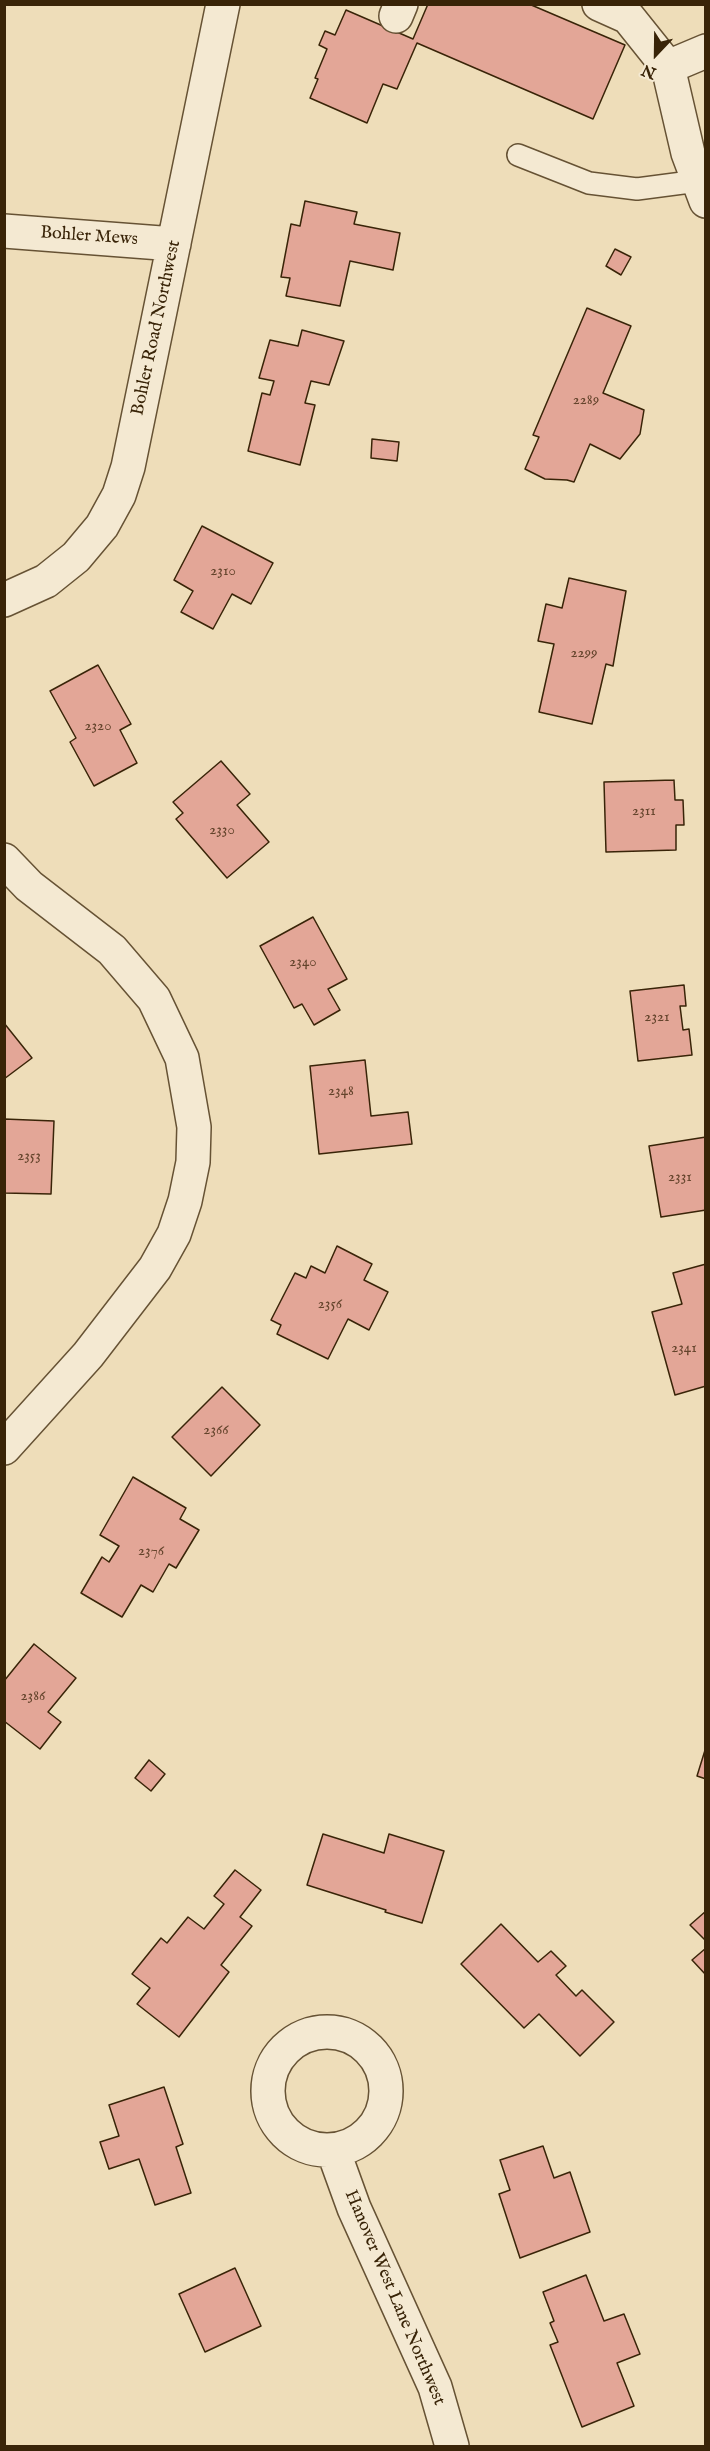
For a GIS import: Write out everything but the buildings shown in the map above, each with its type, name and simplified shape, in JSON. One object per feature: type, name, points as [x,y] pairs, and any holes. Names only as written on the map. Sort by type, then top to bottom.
[{"type":"street","name":"Bohler Road Northwest","points":[[4,600],[46,581],[76,557],[102,526],[119,495],[128,466],[224,4]]},
{"type":"street","points":[[599,4],[628,17],[668,67],[688,153],[702,191]]},
{"type":"street","points":[[668,67],[705,51]]},
{"type":"street","name":"Bohler Mews","points":[[4,231],[174,244]]},
{"type":"street","points":[[4,860],[28,886],[112,950],[154,999],[182,1058],[194,1127],[193,1162],[185,1201],[174,1234],[156,1268],[88,1354],[4,1448]]},
{"type":"street","name":"Hanover West Lane Northwest","points":[[333,2150],[354,2208],[435,2387],[452,2446]]},
{"type":"lane","points":[[518,155],[589,183],[637,189],[702,191]]}]
